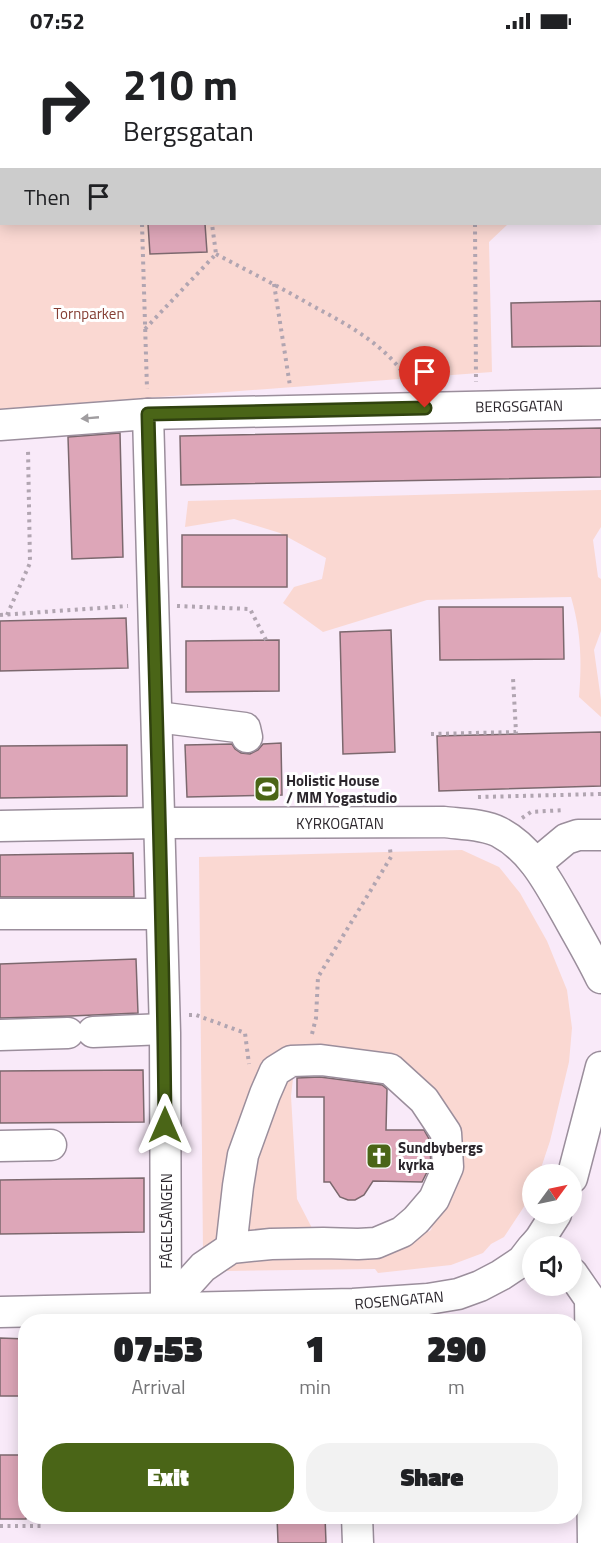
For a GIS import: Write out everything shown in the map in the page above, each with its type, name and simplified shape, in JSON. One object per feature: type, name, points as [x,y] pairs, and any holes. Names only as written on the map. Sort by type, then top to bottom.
[{"type":"street","name":"BERGSGATAN","points":[[14,424],[148,414],[601,404]]},
{"type":"street","name":"FÅGELSÅNGEN","points":[[148,414],[164,1022],[166,1308]]},
{"type":"street","points":[[157,717],[245,728],[247,737]]},
{"type":"street","name":"KYRKOGATAN","points":[[0,826],[444,822],[497,830],[518,845],[536,864],[601,978]]},
{"type":"street","points":[[536,864],[566,839],[578,835],[601,835]]},
{"type":"street","points":[[0,914],[161,914]]},
{"type":"street","points":[[0,1035],[80,1032],[164,1022]]},
{"type":"street","points":[[166,1308],[203,1267],[231,1248],[271,1244],[376,1243],[402,1232],[434,1199],[448,1167],[446,1133],[424,1100],[390,1069],[321,1060],[291,1061],[275,1071],[243,1155],[231,1248]]},
{"type":"street","points":[[576,1164],[601,1067]]},
{"type":"street","points":[[0,1146],[51,1145]]},
{"type":"street","name":"ROSENGATAN","points":[[0,1312],[166,1308],[353,1313],[458,1294],[480,1286],[522,1261]]},
{"type":"street","points":[[582,1287],[590,1299],[593,1543]]},
{"type":"street","points":[[357,1524],[358,1543]]},
{"type":"path","points":[[141,225],[148,414]]},
{"type":"path","points":[[212,225],[216,254]]},
{"type":"path","points":[[475,225],[476,407]]},
{"type":"path","points":[[145,330],[216,254]]},
{"type":"path","points":[[216,254],[363,334],[401,368],[425,408]]},
{"type":"path","points":[[274,284],[293,411]]},
{"type":"path","points":[[7,615],[30,563],[14,424]]},
{"type":"path","points":[[431,734],[516,732],[513,678]]},
{"type":"path","points":[[508,838],[523,817],[531,812],[570,810]]},
{"type":"path","points":[[307,1061],[316,1018],[318,978],[390,857],[390,851]]},
{"type":"path","points":[[164,1022],[196,1015],[246,1033],[249,1065]]},
{"type":"path","points":[[0,1527],[42,1526]]},
{"type":"green space","name":"Tornparken","points":[[0,225],[507,225],[489,242],[492,372],[0,409]]},
{"type":"green space","points":[[601,490],[601,527],[593,540],[598,577],[601,579],[601,631],[594,650],[601,717],[579,697],[580,646],[571,597],[427,600],[323,632],[283,603],[294,587],[322,579],[326,558],[280,533],[234,519],[185,527],[188,501]]},
{"type":"green space","points":[[462,850],[499,867],[520,893],[547,941],[567,990],[572,1028],[569,1062],[550,1141],[542,1164],[522,1164],[522,1210],[504,1237],[491,1244],[483,1253],[451,1265],[378,1273],[375,1269],[226,1271],[203,1252],[199,857]],"holes":[[[399,1064],[457,1174],[426,1220],[432,1228],[430,1231],[399,1241],[313,1230],[297,1199],[291,1096],[294,1070]]]},
{"type":"building","points":[[148,225],[205,225],[207,252],[150,254]]},
{"type":"building","points":[[601,301],[601,346],[512,347],[511,303]]},
{"type":"building","points":[[601,428],[601,477],[181,485],[180,436]]},
{"type":"building","points":[[120,433],[123,557],[72,559],[68,437]]},
{"type":"building","points":[[182,535],[287,535],[287,587],[182,587]]},
{"type":"building","points":[[439,607],[563,607],[564,659],[440,660]]},
{"type":"building","points":[[126,618],[128,668],[0,671],[0,621]]},
{"type":"building","points":[[391,630],[395,752],[343,754],[340,632]]},
{"type":"building","points":[[279,640],[279,691],[186,692],[186,641]]},
{"type":"building","points":[[601,732],[601,786],[439,791],[437,736]]},
{"type":"building","points":[[281,743],[282,795],[187,797],[185,745],[232,744],[241,753],[250,754],[263,744]]},
{"type":"building","points":[[127,745],[127,796],[0,798],[0,746]]},
{"type":"building","points":[[133,853],[134,897],[0,897],[0,855]]},
{"type":"building","points":[[136,959],[138,1013],[0,1018],[0,964]]},
{"type":"building","points":[[143,1070],[144,1122],[0,1123],[0,1071]]},
{"type":"building","name":"Sundbybergs kyrka","points":[[320,1077],[382,1085],[387,1089],[386,1130],[424,1130],[429,1139],[431,1164],[422,1182],[373,1181],[364,1195],[355,1200],[348,1200],[340,1197],[330,1182],[324,1182],[324,1097],[297,1097],[297,1078]]},
{"type":"building","points":[[144,1178],[144,1232],[0,1234],[0,1180]]},
{"type":"building","points":[[0,1338],[18,1339],[18,1396],[0,1396]]},
{"type":"building","points":[[0,1455],[18,1455],[18,1519],[0,1519]]},
{"type":"building","points":[[277,1524],[325,1524],[326,1543],[278,1543]]},
{"type":"place","name":"Holistic House / MM Yogastudio","points":[[267,789]]},
{"type":"place","name":"Sundbybergs kyrka","points":[[379,1156]]},
{"type":"route","points":[[165,1125],[165,1033],[148,414],[425,408]]}]
